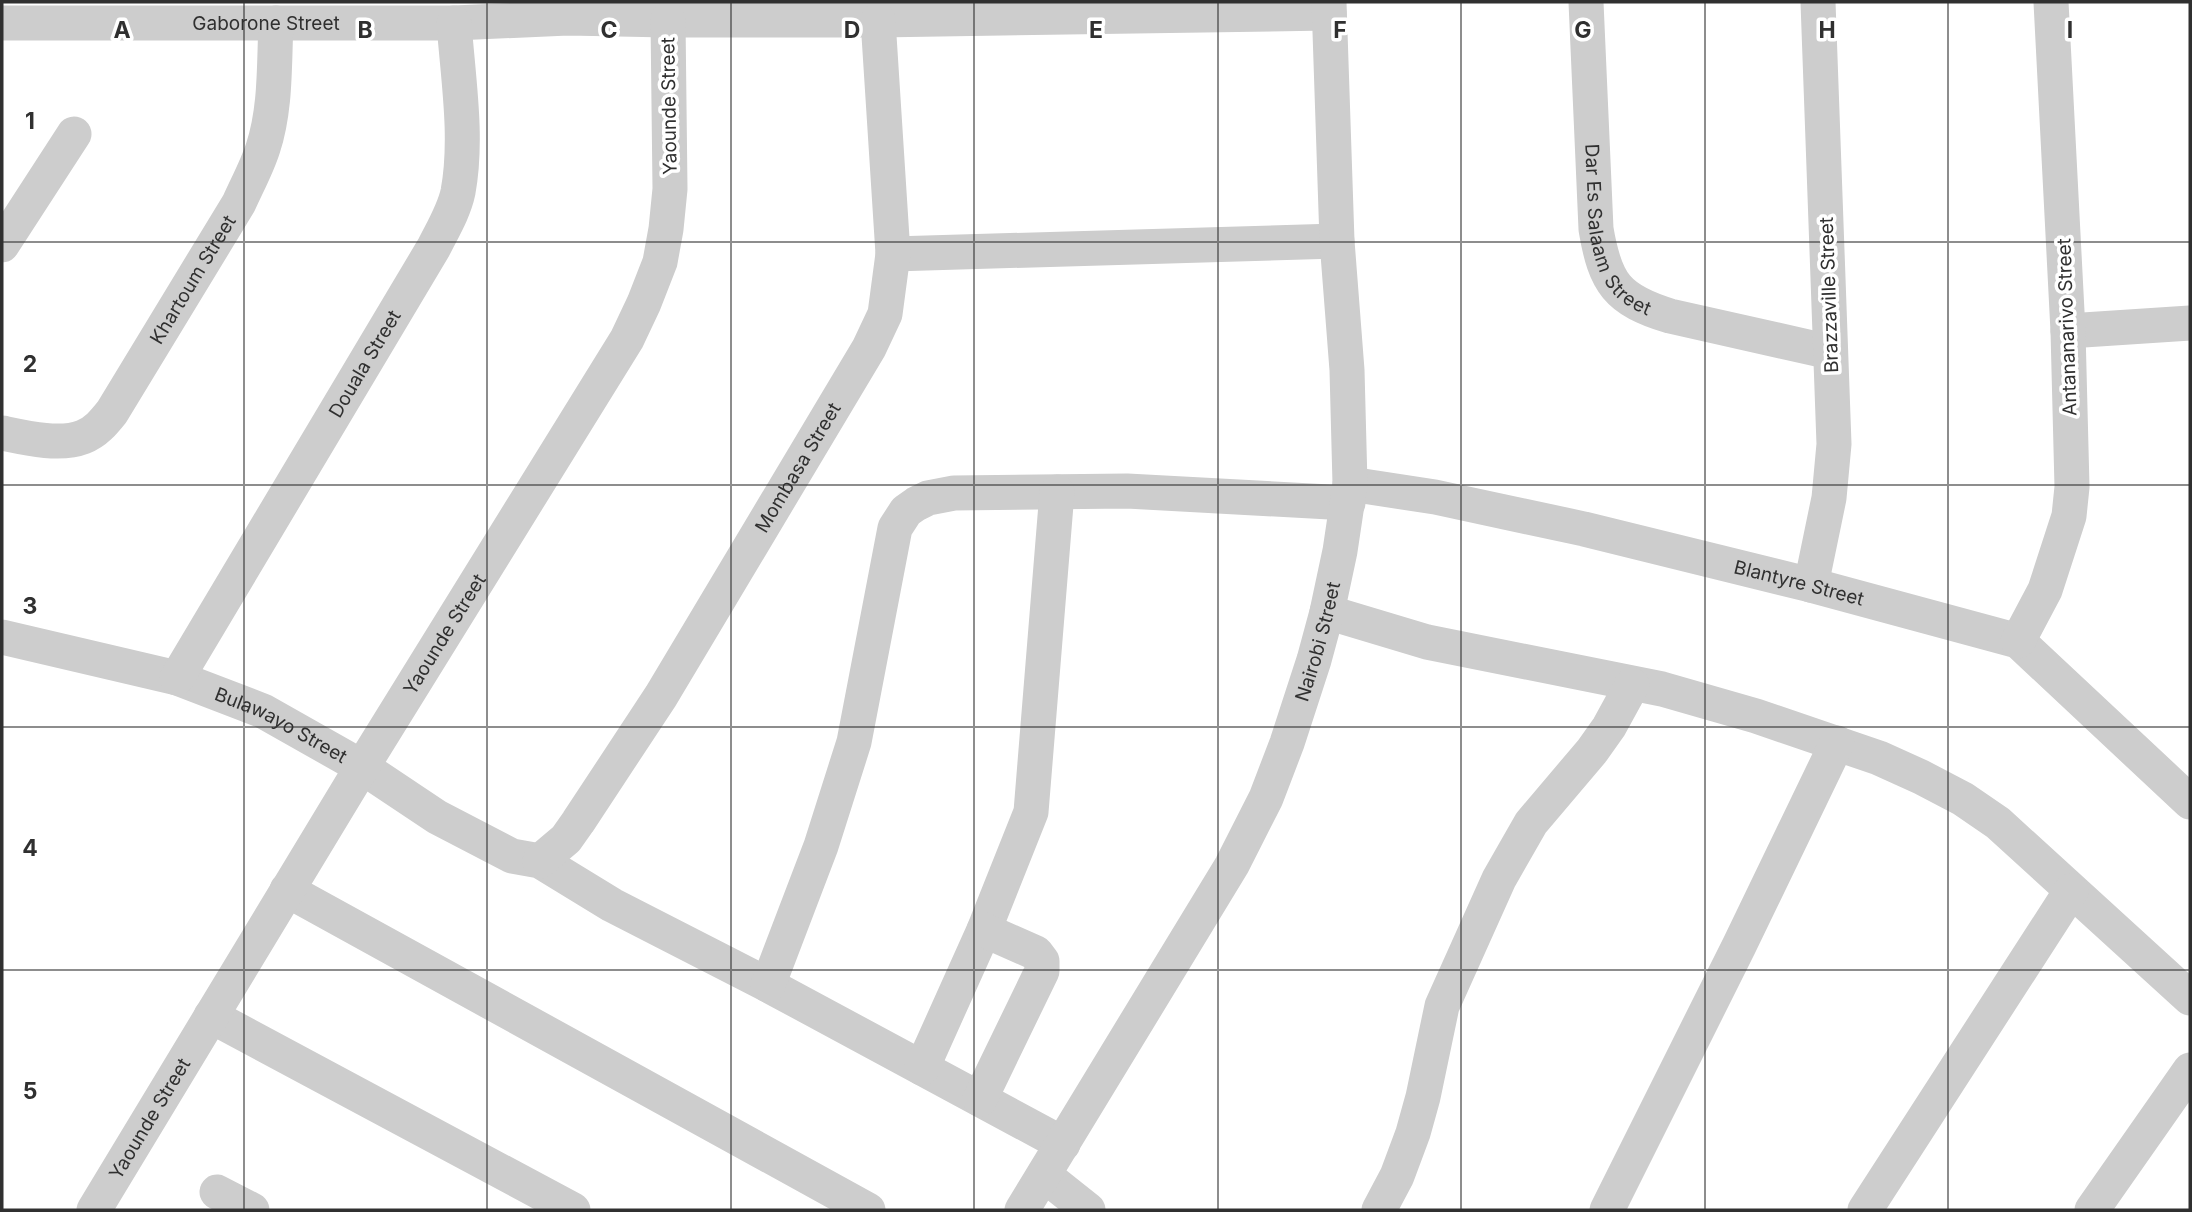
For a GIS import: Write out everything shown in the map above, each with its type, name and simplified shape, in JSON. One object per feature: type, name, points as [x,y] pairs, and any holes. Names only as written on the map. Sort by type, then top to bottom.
[{"type":"street","name":"Dar Es Salaam Street","points":[[1586,2],[1596,229],[1604,266],[1618,291],[1651,310],[1670,316],[1830,352]]},
{"type":"street","name":"Brazzaville Street","points":[[1811,585],[1829,498],[1834,444],[1818,2]]},
{"type":"street","name":"Antananarivo Street","points":[[2018,641],[2045,590],[2069,516],[2072,454],[2068,331],[2051,2]]},
{"type":"street","name":"Gaborone Street","points":[[2,23],[454,23],[567,10],[668,20],[877,20],[1329,8]]},
{"type":"street","name":"Nairobi Street","points":[[1022,1210],[1232,865],[1266,798],[1287,743],[1327,612],[1349,493],[1347,370],[1337,241],[1329,8]]},
{"type":"street","name":"Yaounde Street","points":[[94,1210],[362,767],[627,338],[644,303],[660,262],[670,189],[668,20]]},
{"type":"street","name":"Mombasa Street","points":[[540,861],[572,830],[661,696],[869,348],[885,314],[893,254],[877,20]]},
{"type":"street","name":"Khartoum Street","points":[[2,433],[41,440],[82,438],[97,429],[112,412],[239,203],[253,173],[264,146],[271,116],[276,23]]},
{"type":"street","name":"Douala Street","points":[[177,678],[449,219],[458,194],[461,160],[454,23]]},
{"type":"street","points":[[2,245],[74,134]]},
{"type":"street","points":[[893,254],[1337,241]]},
{"type":"street","points":[[2068,331],[2190,323]]},
{"type":"street","name":"Blantyre Street","points":[[768,985],[821,846],[853,742],[872,657],[891,539],[899,519],[916,504],[942,494],[1127,491],[1349,493],[1505,512],[1811,585],[2018,641],[2190,802]]},
{"type":"street","points":[[922,1068],[984,930],[1031,812],[1057,492]]},
{"type":"street","points":[[1327,612],[1427,642],[1662,689],[1836,743],[1921,777],[1963,799],[1998,823],[2190,998]]},
{"type":"street","name":"Bulawayo Street","points":[[2,637],[177,678],[263,710],[362,767],[437,817],[494,848],[512,856],[540,861],[612,905],[768,985],[1063,1144]]},
{"type":"street","points":[[1379,1210],[1397,1176],[1413,1133],[1442,1006],[1499,879],[1531,823],[1592,751],[1632,685]]},
{"type":"street","points":[[1606,1210],[1740,946],[1836,743]]},
{"type":"street","points":[[287,890],[868,1210]]},
{"type":"street","points":[[1865,1210],[2071,891]]},
{"type":"street","points":[[980,1099],[1042,971],[1042,961],[1036,953],[984,930]]},
{"type":"street","points":[[211,1016],[573,1210]]},
{"type":"street","points":[[2092,1210],[2190,1070]]},
{"type":"street","points":[[1044,1174],[1088,1210]]},
{"type":"street","points":[[217,1192],[252,1210]]}]
